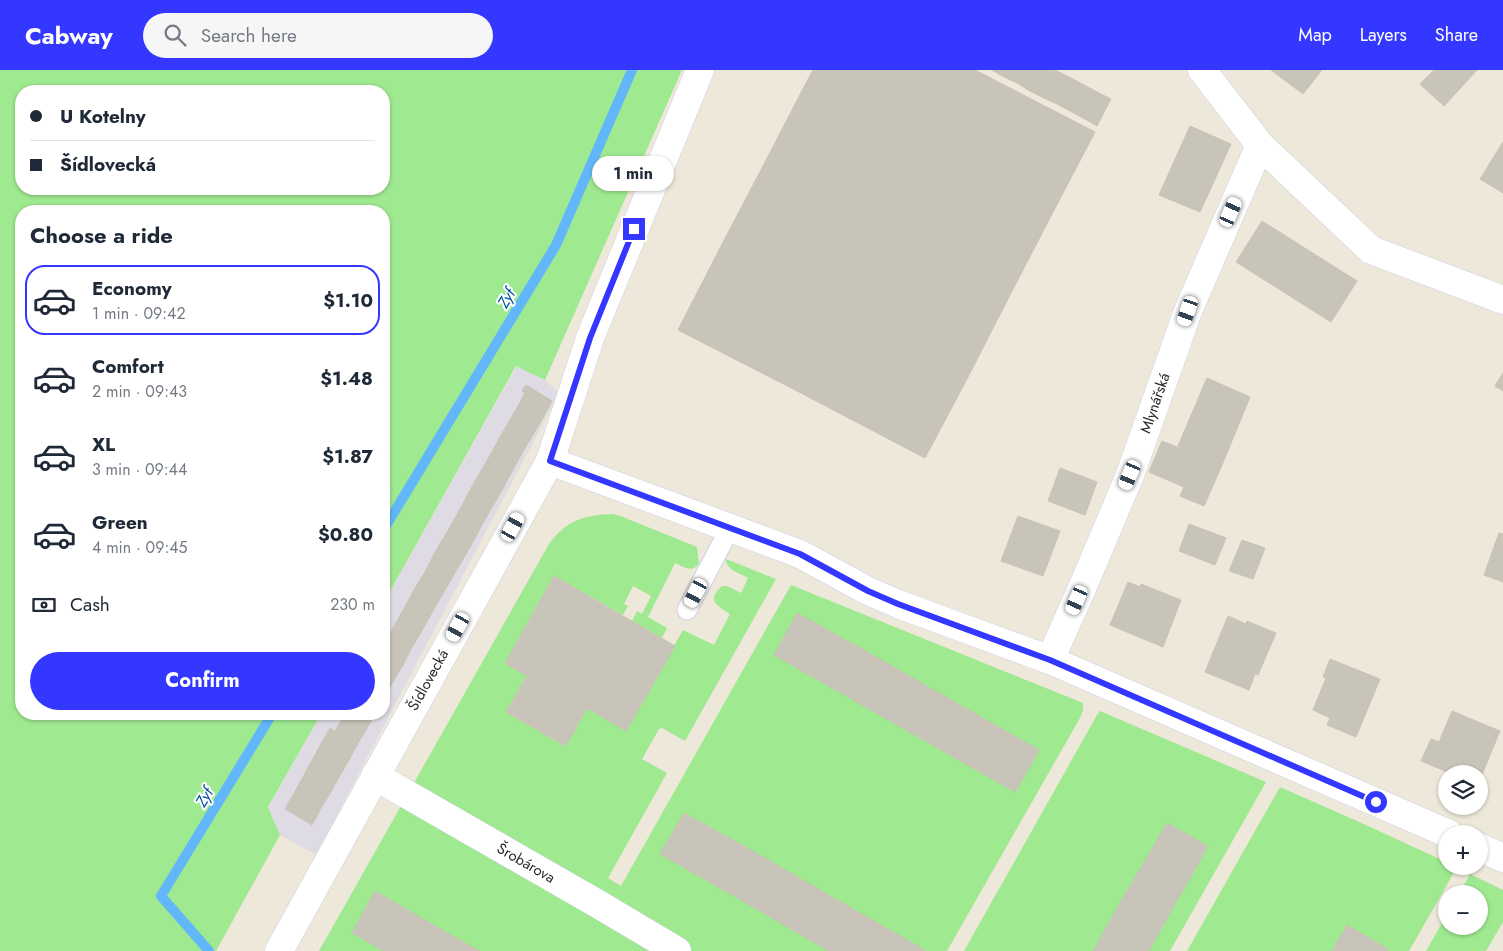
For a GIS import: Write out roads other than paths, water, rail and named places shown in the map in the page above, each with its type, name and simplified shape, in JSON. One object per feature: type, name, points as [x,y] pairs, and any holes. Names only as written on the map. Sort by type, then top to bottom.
[{"type":"street","name":"Šídlovecká","points":[[279,951],[550,461],[590,338],[700,70]]},
{"type":"street","points":[[1202,70],[1260,145],[1371,250],[1503,300]]},
{"type":"street","name":"Mlynářská","points":[[1050,660],[1130,475],[1188,311],[1260,145]]},
{"type":"street","points":[[550,461],[800,554],[868,591],[898,604],[1050,660],[1438,829]]},
{"type":"street","name":"Šrobárova","points":[[375,776],[677,951]]},
{"type":"street","points":[[1488,851],[1503,858]]},
{"type":"lane","points":[[687,610],[730,528]]},
{"type":"waterway","name":"Zyf","points":[[390,519],[556,245],[632,70]]},
{"type":"waterway","name":"Zyf","points":[[209,951],[161,896],[268,720]]}]
